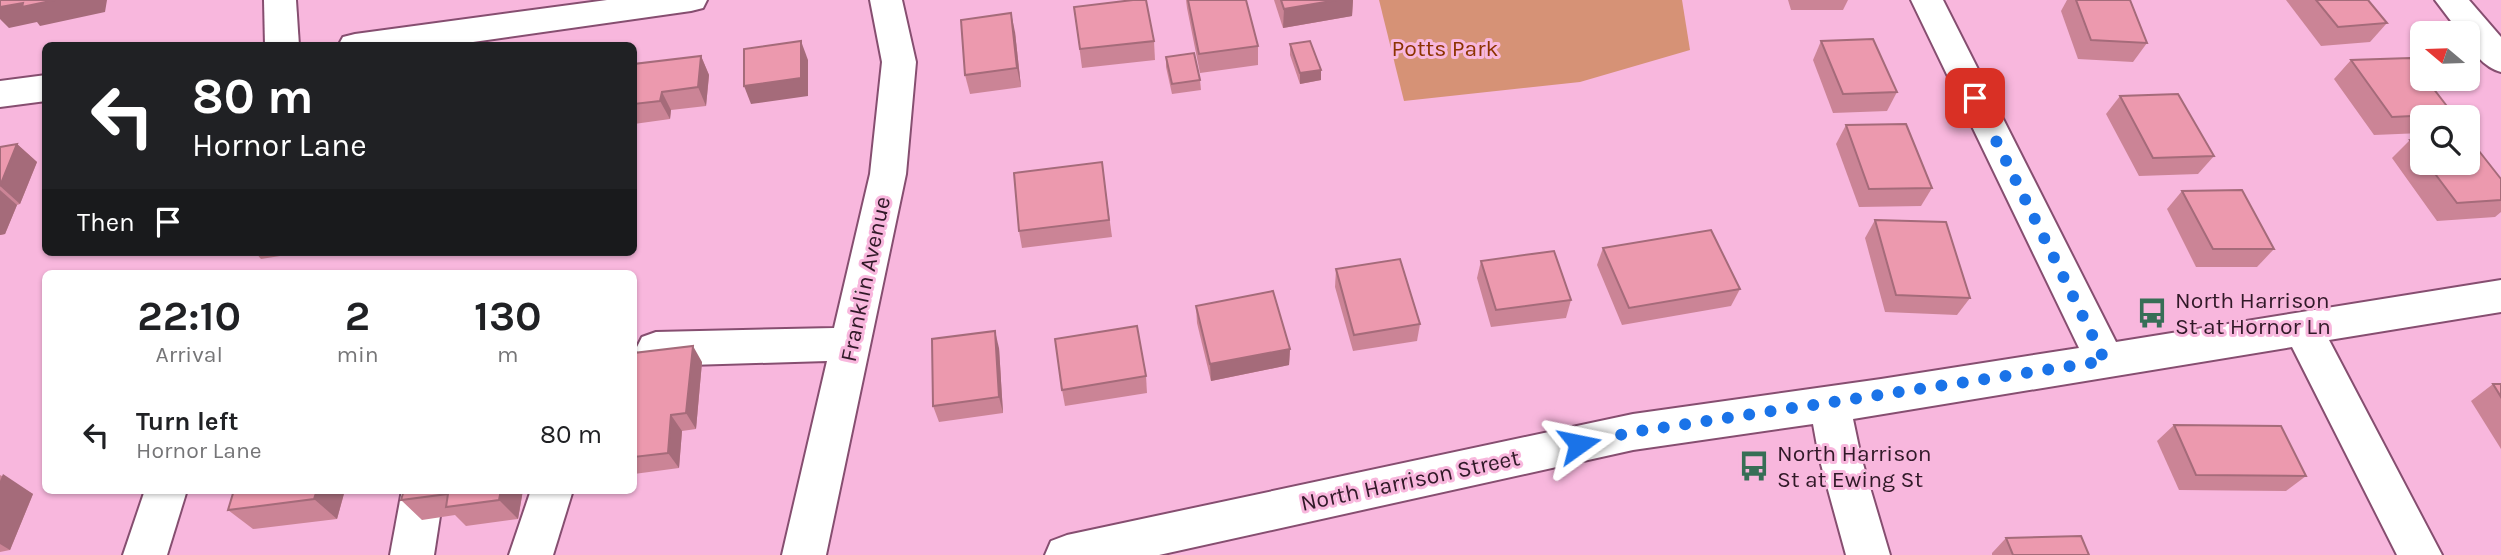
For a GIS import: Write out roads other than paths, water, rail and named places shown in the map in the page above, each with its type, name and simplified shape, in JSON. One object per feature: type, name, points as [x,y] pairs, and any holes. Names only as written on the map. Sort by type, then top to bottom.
[{"type":"street","points":[[280,0],[282,42]]},
{"type":"street","points":[[384,42],[691,0]]},
{"type":"street","name":"Franklin Avenue","points":[[804,555],[886,186],[899,62],[886,0]]},
{"type":"street","points":[[1927,0],[2105,361]]},
{"type":"street","points":[[2451,0],[2501,60]]},
{"type":"street","points":[[0,94],[42,89]]},
{"type":"street","name":"North Harrison Street","points":[[1068,555],[1633,432],[2105,361],[2501,296]]},
{"type":"street","points":[[2302,328],[2420,555]]},
{"type":"street","points":[[656,349],[851,344]]},
{"type":"street","points":[[1830,404],[1840,457],[1868,555]]},
{"type":"street","points":[[145,555],[165,494]]},
{"type":"street","points":[[412,555],[422,494]]},
{"type":"street","points":[[531,555],[550,494]]},
{"type":"place","name":"North Harrison St at Hornor Ln","points":[[2152,313]]},
{"type":"place","name":"North Harrison St at Ewing St","points":[[1754,466]]},
{"type":"park label","name":"Potts Park","points":[[1445,48]]}]
